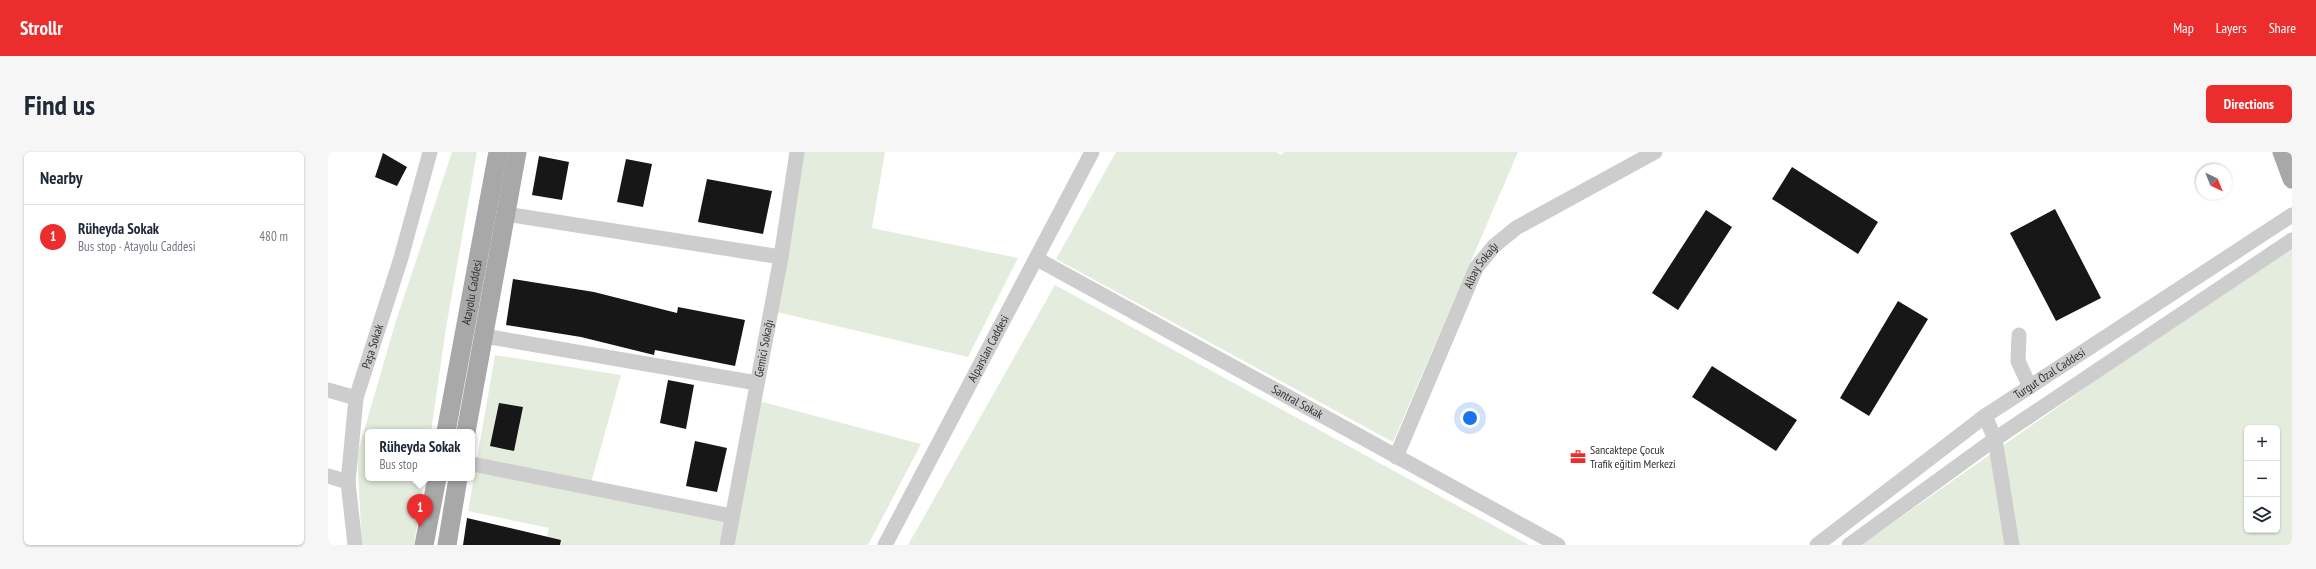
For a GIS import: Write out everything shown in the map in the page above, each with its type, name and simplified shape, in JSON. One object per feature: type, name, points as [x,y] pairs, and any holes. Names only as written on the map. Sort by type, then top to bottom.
[{"type":"main road","name":"Atayolu Caddesi","points":[[447,429],[498,152]]},
{"type":"main road","name":"Atayolu Caddesi","points":[[467,429],[517,152]]},
{"type":"main road","points":[[2282,152],[2292,179]]},
{"type":"main road","points":[[424,545],[436,481]]},
{"type":"main road","points":[[446,545],[457,481]]},
{"type":"street","name":"Paşa Sokak","points":[[355,545],[348,482],[356,398],[400,258],[430,152]]},
{"type":"street","name":"Gemici Sokağı","points":[[728,545],[732,516],[781,257],[797,152]]},
{"type":"street","name":"Alparslan Caddesi","points":[[885,545],[1037,259],[1092,152]]},
{"type":"street","name":"Albay Sokağı","points":[[1396,457],[1476,268],[1494,246],[1516,228],[1655,152]]},
{"type":"street","points":[[506,214],[781,257]]},
{"type":"street","name":"Turgut Özal Caddesi","points":[[1817,545],[1985,416],[2292,215]]},
{"type":"street","name":"Turgut Özal Caddesi","points":[[1849,545],[1995,439],[2292,240]]},
{"type":"street","name":"Santral Sokak","points":[[1037,259],[1558,545]]},
{"type":"street","points":[[2019,335],[2018,361],[2030,387]]},
{"type":"street","points":[[484,336],[757,383]]},
{"type":"street","points":[[328,390],[356,398]]},
{"type":"street","points":[[1985,416],[1995,439],[2012,545]]},
{"type":"street","points":[[475,465],[732,516]]},
{"type":"street","points":[[328,476],[348,482]]},
{"type":"green space","points":[[452,152],[477,152],[446,328],[431,429],[365,429],[365,481],[424,481],[414,545],[362,545],[357,455],[395,324]]},
{"type":"green space","points":[[804,152],[885,152],[872,228],[1018,258],[968,357],[777,312]]},
{"type":"green space","points":[[1116,152],[1276,152],[1282,155],[1284,152],[1518,152],[1393,442],[1056,259]]},
{"type":"green space","points":[[2292,243],[2292,545],[1861,545]]},
{"type":"green space","points":[[1055,285],[1529,545],[908,545]]},
{"type":"green space","points":[[495,355],[621,375],[588,494],[738,523],[759,401],[921,444],[868,545],[545,545],[549,528],[468,511],[473,481],[475,481],[475,471]]},
{"type":"building","points":[[383,153],[407,167],[397,186],[375,177]]},
{"type":"building","points":[[539,156],[569,162],[562,200],[532,195]]},
{"type":"building","points":[[626,159],[652,164],[643,207],[617,202]]},
{"type":"building","points":[[1792,167],[1878,222],[1858,254],[1772,199]]},
{"type":"building","points":[[707,179],[772,191],[763,234],[698,222]]},
{"type":"building","points":[[2055,209],[2101,298],[2056,321],[2010,233]]},
{"type":"building","points":[[1706,210],[1732,227],[1678,310],[1652,293]]},
{"type":"building","points":[[513,279],[594,292],[677,313],[678,307],[745,320],[735,366],[655,350],[654,355],[581,337],[506,325]]},
{"type":"building","points":[[1898,301],[1928,319],[1869,416],[1840,398]]},
{"type":"building","points":[[1712,366],[1797,420],[1776,451],[1692,397]]},
{"type":"building","points":[[668,380],[694,385],[686,429],[660,423]]},
{"type":"building","points":[[499,403],[523,407],[514,451],[490,446]]},
{"type":"building","points":[[695,441],[727,448],[717,492],[686,486]]},
{"type":"building","points":[[467,518],[561,540],[560,545],[463,545]]},
{"type":"place","name":"Sancaktepe Çocuk Trafik eğitim Merkezi","points":[[1578,457]]},
{"type":"place","name":"Rüheyda Sokak","points":[[420,527]]}]
